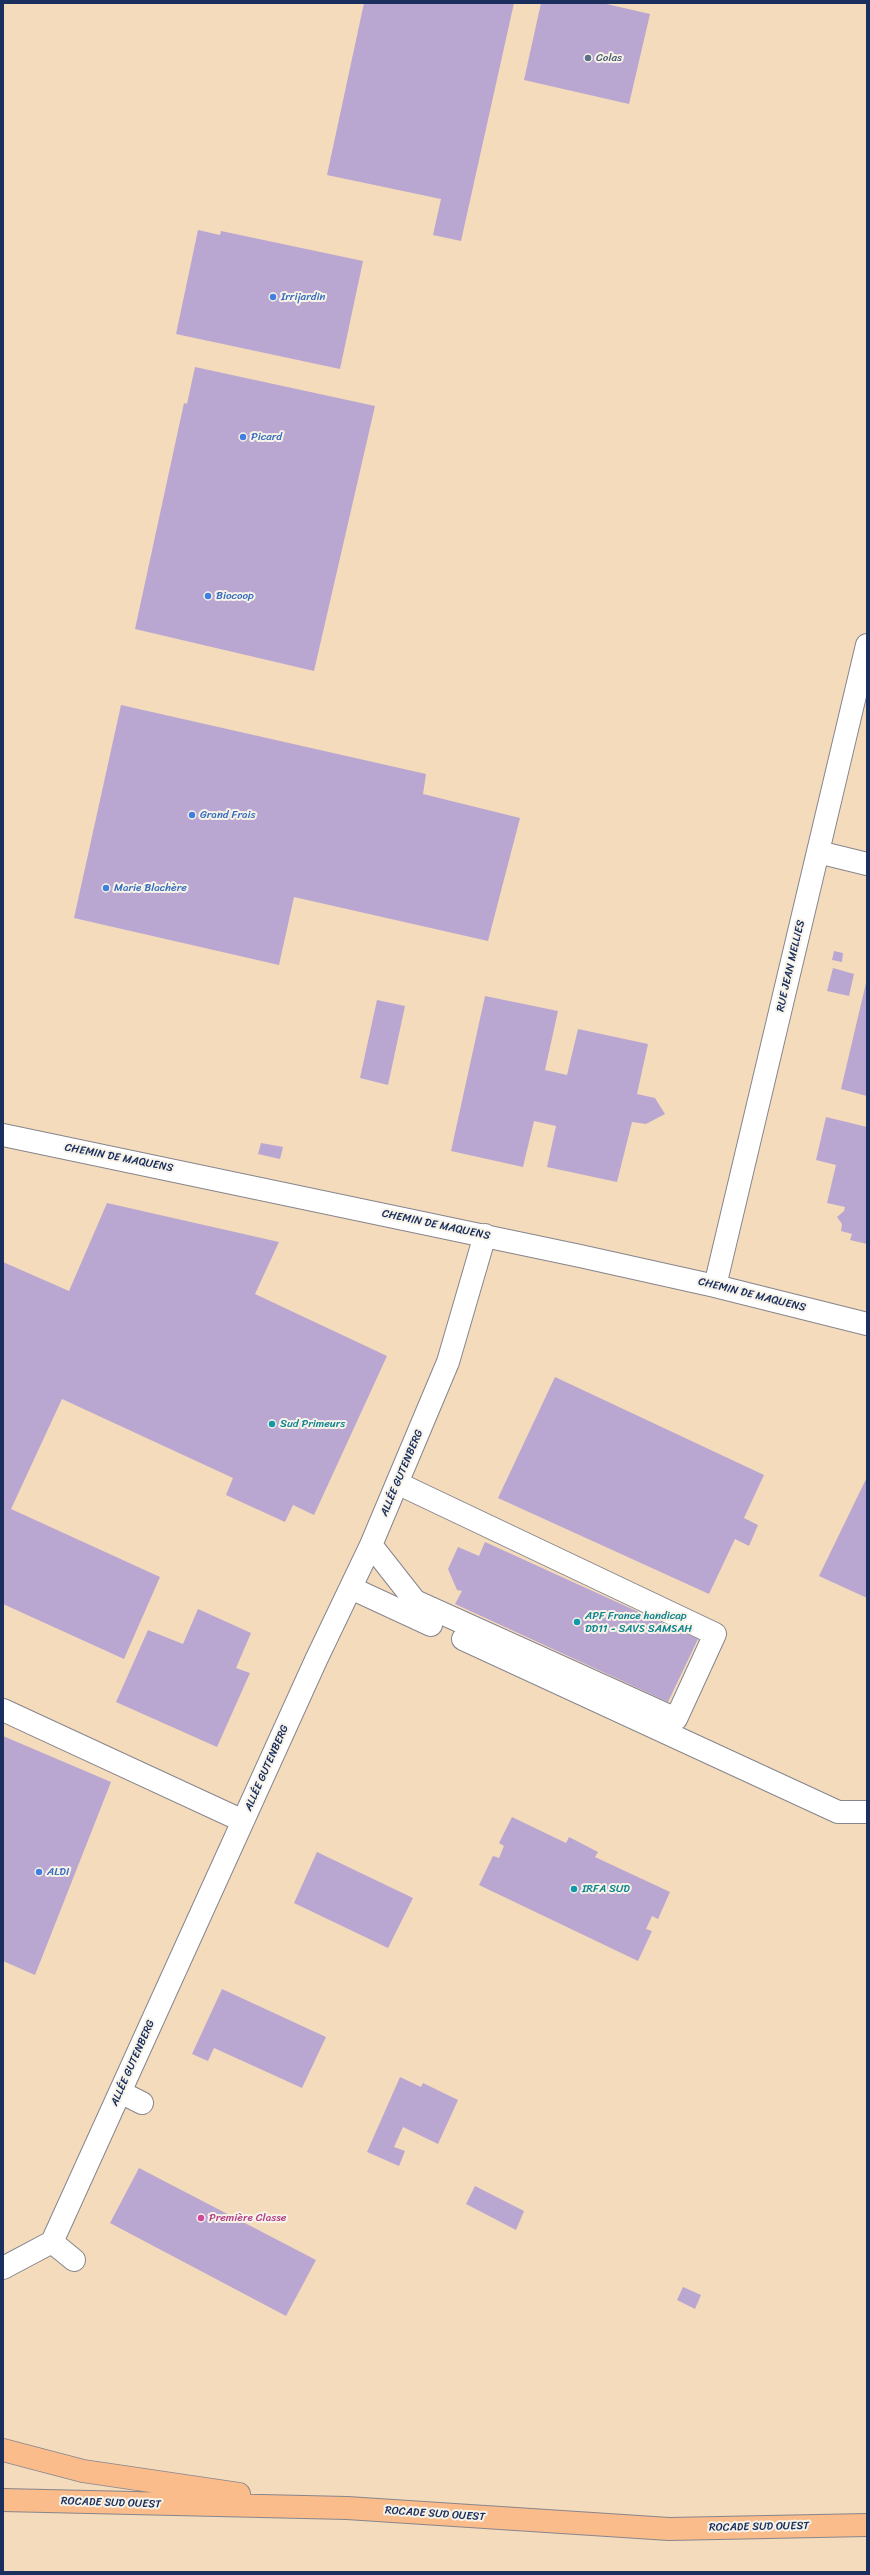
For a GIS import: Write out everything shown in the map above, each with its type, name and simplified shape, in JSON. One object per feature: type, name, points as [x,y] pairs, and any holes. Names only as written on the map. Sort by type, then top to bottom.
[{"type":"main road","points":[[3,2450],[83,2471],[144,2482],[347,2508]]},
{"type":"main road","name":"ROCADE SUD OUEST","points":[[3,2500],[347,2508],[669,2528],[867,2525]]},
{"type":"street","name":"RUE JEAN MELLIES","points":[[715,1286],[867,646]]},
{"type":"street","points":[[818,852],[867,864]]},
{"type":"street","name":"CHEMIN DE MAQUENS","points":[[3,1135],[485,1235],[715,1286],[867,1324]]},
{"type":"street","name":"ALLÉE GUTENBERG","points":[[52,2242],[243,1820],[371,1545],[448,1362],[485,1235]]},
{"type":"street","points":[[371,1545],[415,1601],[676,1719],[716,1634],[397,1483]]},
{"type":"street","points":[[351,1588],[838,1812],[867,1812]]},
{"type":"street","points":[[3,1710],[243,1820]]},
{"type":"street","points":[[120,2092],[142,2103]]},
{"type":"street","points":[[3,2268],[52,2242],[74,2260]]},
{"type":"building","points":[[364,3],[514,3],[461,241],[433,235],[441,199],[327,175]]},
{"type":"building","points":[[541,3],[602,3],[650,14],[629,104],[524,80]]},
{"type":"building","points":[[198,230],[220,235],[221,231],[363,261],[340,369],[176,334]]},
{"type":"building","points":[[195,367],[375,406],[314,671],[135,629],[184,403],[187,404]]},
{"type":"building","points":[[121,705],[426,774],[423,794],[520,818],[488,941],[294,897],[279,965],[74,918]]},
{"type":"building","points":[[834,951],[843,953],[842,962],[832,960]]},
{"type":"building","points":[[833,968],[854,974],[849,996],[827,991]]},
{"type":"building","points":[[867,983],[867,1096],[841,1089]]},
{"type":"building","points":[[485,996],[558,1011],[545,1070],[567,1075],[578,1029],[648,1044],[637,1094],[655,1098],[665,1114],[646,1124],[632,1122],[617,1182],[547,1167],[556,1126],[534,1121],[523,1167],[451,1151]]},
{"type":"building","points":[[377,1000],[405,1006],[388,1085],[360,1078]]},
{"type":"building","points":[[826,1117],[867,1127],[867,1244],[850,1240],[852,1234],[841,1231],[842,1224],[837,1217],[844,1211],[845,1207],[827,1203],[836,1165],[816,1160]]},
{"type":"building","points":[[261,1143],[283,1147],[280,1159],[258,1154]]},
{"type":"building","name":"Sud Primeurs","points":[[107,1203],[279,1242],[255,1294],[387,1356],[314,1515],[293,1505],[285,1522],[226,1495],[233,1478],[62,1399],[11,1509],[160,1577],[124,1659],[3,1604],[3,1262],[69,1291]]},
{"type":"building","points":[[555,1377],[764,1475],[744,1518],[758,1525],[749,1546],[735,1539],[709,1594],[498,1498]]},
{"type":"building","points":[[867,1477],[867,1598],[819,1576]]},
{"type":"building","name":"APF France handicap DD11 - SAVS SAMSAH","points":[[485,1542],[698,1639],[668,1702],[455,1604],[462,1591],[457,1590],[448,1569],[458,1547],[479,1556]]},
{"type":"building","points":[[198,1609],[251,1633],[236,1668],[250,1673],[217,1747],[116,1702],[148,1630],[183,1644]]},
{"type":"building","name":"ALDI","points":[[3,1736],[111,1782],[35,1975],[3,1961]]},
{"type":"building","name":"IRFA SUD","points":[[512,1817],[566,1843],[569,1837],[598,1852],[595,1857],[670,1892],[658,1919],[652,1916],[646,1929],[652,1931],[638,1961],[479,1885],[493,1856],[499,1858],[504,1846],[499,1843]]},
{"type":"building","points":[[317,1852],[413,1898],[388,1948],[294,1903]]},
{"type":"building","points":[[222,1989],[326,2037],[302,2088],[214,2048],[208,2061],[192,2054]]},
{"type":"building","points":[[400,2077],[421,2087],[423,2083],[458,2100],[438,2144],[403,2127],[394,2147],[405,2151],[399,2166],[367,2152]]},
{"type":"building","points":[[139,2168],[316,2260],[286,2316],[110,2223]]},
{"type":"building","points":[[475,2186],[524,2211],[516,2230],[466,2204]]},
{"type":"building","points":[[683,2287],[701,2295],[695,2309],[677,2300]]},
{"type":"place","name":"Colas","points":[[588,58]]},
{"type":"place","name":"Irrijardin","points":[[273,297]]},
{"type":"place","name":"Picard","points":[[243,437]]},
{"type":"place","name":"Biocoop","points":[[208,596]]},
{"type":"place","name":"Grand Frais","points":[[192,815]]},
{"type":"place","name":"Marie Blachère","points":[[106,888]]},
{"type":"place","name":"Sud Primeurs","points":[[272,1424]]},
{"type":"place","name":"APF France handicap DD11 - SAVS SAMSAH","points":[[577,1622]]},
{"type":"place","name":"ALDI","points":[[39,1872]]},
{"type":"place","name":"IRFA SUD","points":[[574,1889]]},
{"type":"place","name":"Première Classe","points":[[201,2218]]}]
